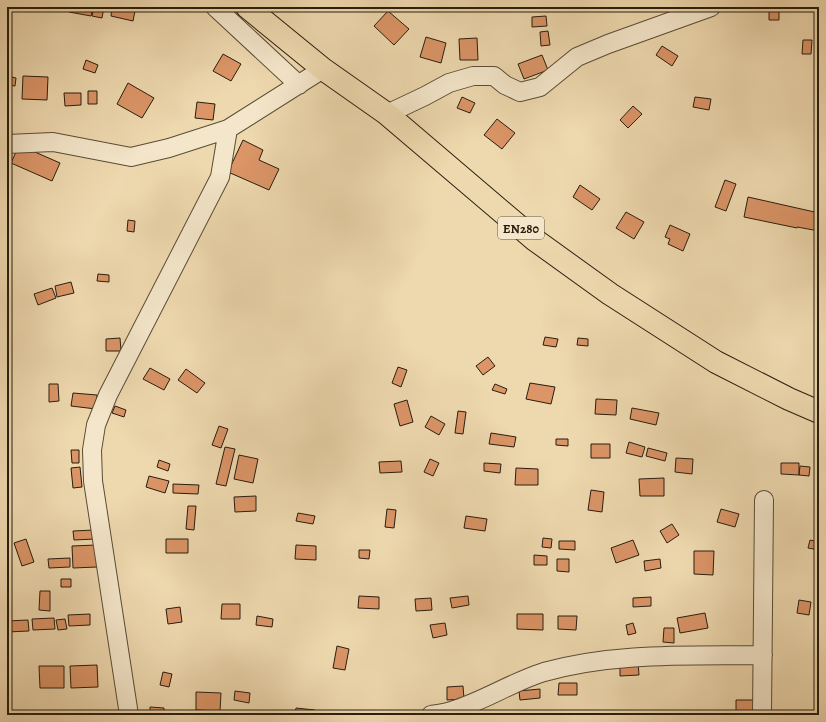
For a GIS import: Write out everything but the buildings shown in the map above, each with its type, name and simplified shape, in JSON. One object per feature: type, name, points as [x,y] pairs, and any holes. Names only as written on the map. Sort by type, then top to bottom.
[{"type":"main road","name":"EN280","points":[[247,7],[323,69],[387,114],[535,240],[610,294],[716,362],[789,399],[819,412]]},
{"type":"street","points":[[215,7],[299,85]]},
{"type":"street","points":[[387,114],[449,83],[473,76],[494,76],[505,85],[520,92],[540,87],[577,57],[608,44],[711,7]]},
{"type":"street","points":[[7,144],[53,142],[131,157],[169,148],[228,129],[323,69]]},
{"type":"street","points":[[128,715],[93,481],[92,450],[96,425],[108,395],[220,177],[228,129]]},
{"type":"street","points":[[762,715],[764,500]]},
{"type":"street","points":[[430,715],[451,711],[478,701],[511,684],[543,673],[580,664],[627,657],[762,655]]}]
